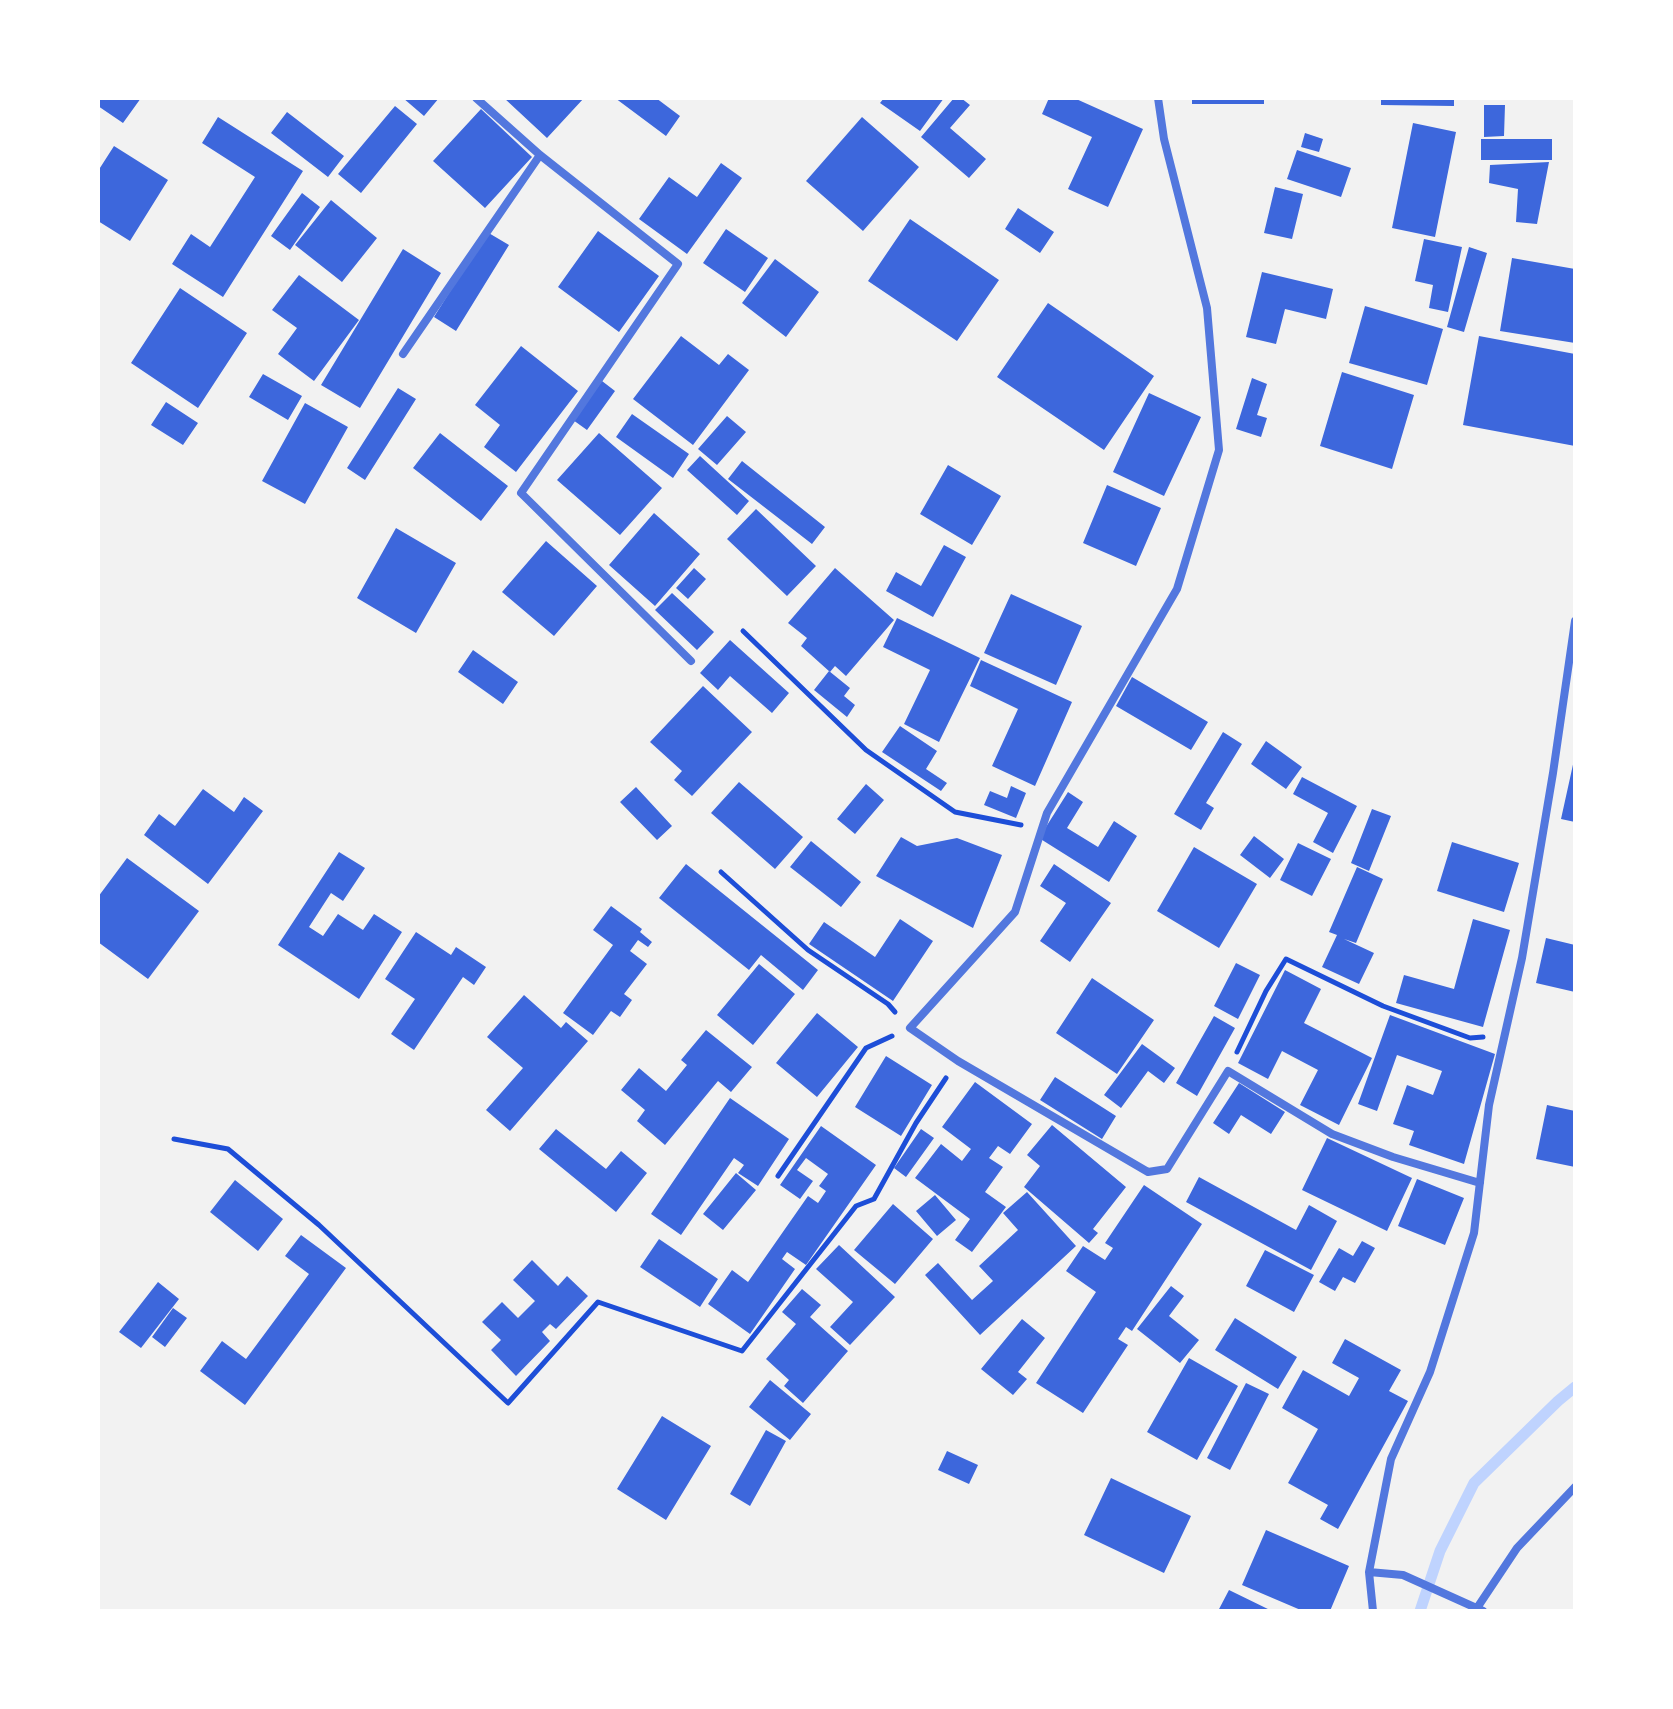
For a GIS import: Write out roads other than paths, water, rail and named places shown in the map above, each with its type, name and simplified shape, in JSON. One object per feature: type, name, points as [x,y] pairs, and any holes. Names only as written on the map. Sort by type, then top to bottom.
[{"type":"street","points":[[476,98],[540,155],[678,264],[521,493],[691,661]]},
{"type":"street","points":[[1158,98],[1164,139],[1207,308],[1219,450],[1177,589],[1047,813],[1015,912],[910,1028],[958,1061],[1148,1172],[1167,1169],[1228,1071],[1332,1134],[1393,1157],[1480,1183]]},
{"type":"street","points":[[403,354],[540,155]]},
{"type":"street","points":[[1373,1611],[1369,1572],[1391,1459],[1430,1372],[1474,1233],[1489,1105],[1506,1036],[1553,773],[1575,621]]},
{"type":"street","points":[[1369,1572],[1403,1575],[1480,1610],[1517,1548],[1575,1487]]},
{"type":"waterway","points":[[1420,1611],[1440,1551],[1474,1483],[1575,1387]]}]
